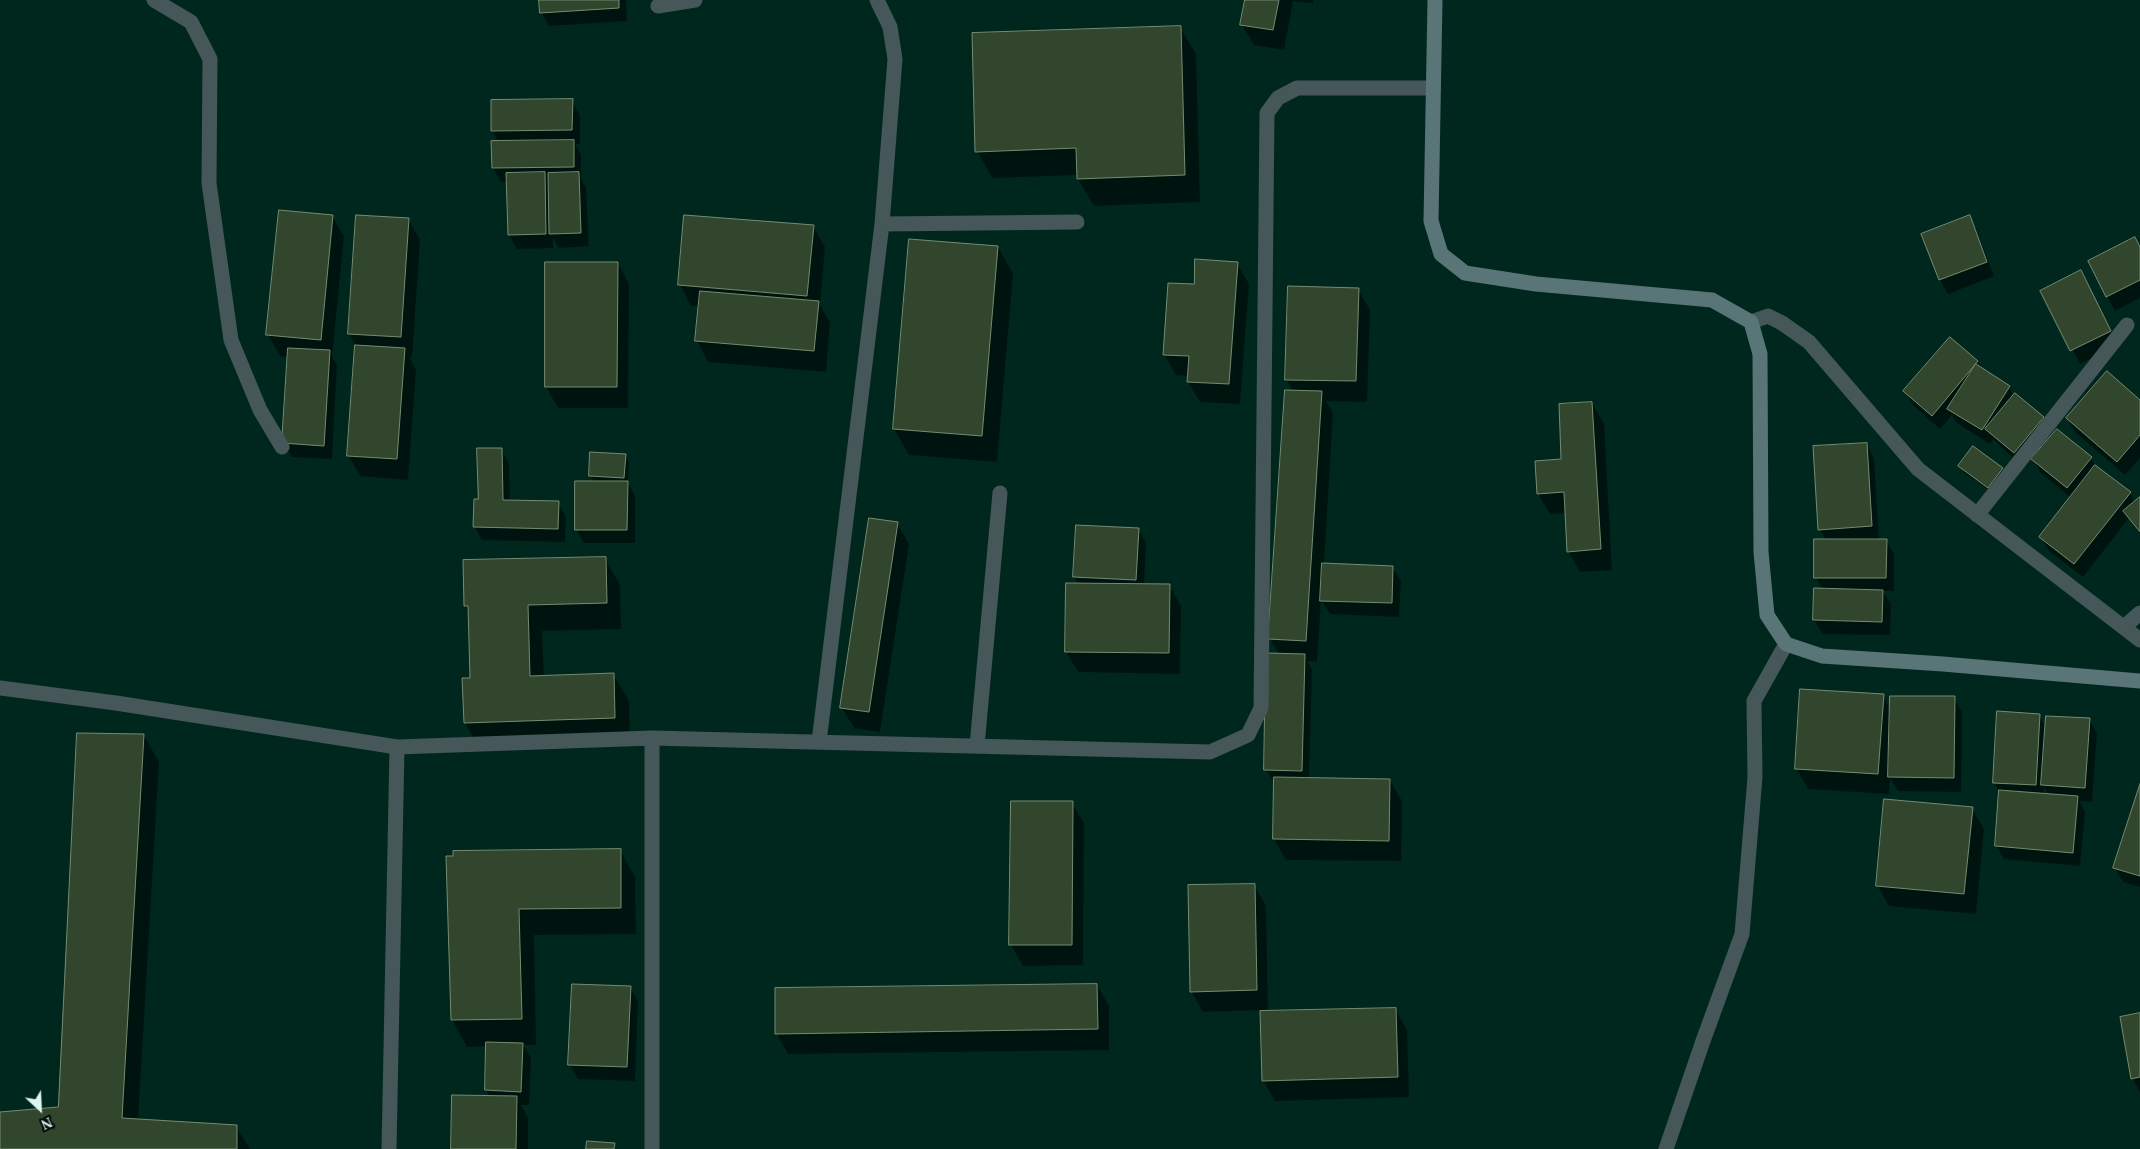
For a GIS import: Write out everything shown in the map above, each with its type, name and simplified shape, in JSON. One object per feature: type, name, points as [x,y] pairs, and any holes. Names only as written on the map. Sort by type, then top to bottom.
[{"type":"street","points":[[154,0],[191,22],[210,58],[208,183],[231,340],[260,410],[282,447]]},
{"type":"street","points":[[658,6],[695,0]]},
{"type":"street","points":[[819,742],[882,224],[895,59],[890,27],[877,0]]},
{"type":"street","points":[[1435,0],[1430,221],[1441,254],[1465,273],[1536,284],[1712,300],[1751,322],[1760,354],[1761,552],[1766,606],[1767,614],[1786,644],[1822,656],[2140,681]]},
{"type":"street","points":[[0,688],[116,703],[397,747],[652,738],[1210,752],[1248,735],[1260,708],[1267,113],[1278,98],[1298,88],[1433,88]]},
{"type":"street","points":[[882,224],[1077,222]]},
{"type":"street","points":[[1751,322],[1768,316],[1782,323],[1809,342],[1918,469],[2140,640]]},
{"type":"street","points":[[1977,515],[2127,325]]},
{"type":"street","points":[[977,746],[1000,492]]},
{"type":"street","points":[[2124,627],[2140,613]]},
{"type":"street","points":[[1666,1149],[1742,934],[1755,777],[1754,701],[1786,644]]},
{"type":"street","points":[[652,738],[652,1149]]},
{"type":"street","points":[[389,1149],[397,747]]},
{"type":"building","points":[[539,0],[619,0],[619,8],[540,13]]},
{"type":"building","points":[[1245,0],[1279,0],[1273,30],[1240,25]]},
{"type":"building","points":[[1181,26],[1185,175],[1077,179],[1076,148],[975,152],[972,33]]},
{"type":"building","points":[[573,99],[572,130],[491,131],[491,100]]},
{"type":"building","points":[[574,140],[574,167],[492,168],[491,141]]},
{"type":"building","points":[[545,172],[546,234],[508,235],[506,173]]},
{"type":"building","points":[[579,172],[581,233],[549,234],[548,173]]},
{"type":"building","points":[[279,210],[333,215],[321,340],[266,335]]},
{"type":"building","points":[[356,215],[409,218],[401,337],[348,334]]},
{"type":"building","points":[[684,215],[814,225],[807,296],[678,285]]},
{"type":"building","points":[[1970,215],[1987,262],[1939,280],[1921,234]]},
{"type":"building","points":[[2135,237],[2140,247],[2140,280],[2106,297],[2088,261]]},
{"type":"building","points":[[909,239],[998,246],[982,436],[893,429]]},
{"type":"building","points":[[1195,259],[1238,262],[1229,384],[1187,382],[1189,356],[1163,355],[1168,283],[1194,284]]},
{"type":"building","points":[[545,262],[618,262],[617,387],[545,387]]},
{"type":"building","points":[[2081,270],[2111,331],[2070,351],[2040,291]]},
{"type":"building","points":[[1288,286],[1359,288],[1356,381],[1285,380]]},
{"type":"building","points":[[700,291],[819,301],[814,351],[695,341]]},
{"type":"building","points":[[1950,337],[1978,361],[1932,416],[1903,391]]},
{"type":"building","points":[[355,345],[405,348],[397,459],[347,456]]},
{"type":"building","points":[[288,348],[330,350],[324,446],[282,443]]},
{"type":"building","points":[[1976,364],[2010,386],[1982,430],[1947,409]]},
{"type":"building","points":[[2107,371],[2140,400],[2140,435],[2117,462],[2066,418]]},
{"type":"building","points":[[1285,390],[1322,391],[1306,641],[1268,639]]},
{"type":"building","points":[[2015,393],[2044,417],[2014,453],[1985,429]]},
{"type":"building","points":[[1592,402],[1601,549],[1567,552],[1564,492],[1537,494],[1535,461],[1561,459],[1559,404]]},
{"type":"building","points":[[2057,429],[2092,457],[2067,488],[2031,459]]},
{"type":"building","points":[[1867,443],[1872,526],[1818,530],[1813,446]]},
{"type":"building","points":[[1973,446],[2003,468],[1988,488],[1958,466]]},
{"type":"building","points":[[477,448],[502,448],[503,500],[559,501],[558,529],[473,527],[474,499],[478,499]]},
{"type":"building","points":[[590,452],[626,454],[624,478],[589,476]]},
{"type":"building","points":[[2095,465],[2131,492],[2074,564],[2039,537]]},
{"type":"building","points":[[575,481],[628,481],[627,530],[575,530]]},
{"type":"building","points":[[2140,497],[2140,532],[2123,511]]},
{"type":"building","points":[[869,518],[898,522],[869,712],[840,708]]},
{"type":"building","points":[[1076,525],[1139,528],[1136,580],[1073,577]]},
{"type":"building","points":[[1814,539],[1887,539],[1886,578],[1814,578]]},
{"type":"building","points":[[606,557],[607,603],[528,605],[530,676],[614,673],[615,718],[464,723],[462,678],[470,678],[468,606],[464,606],[463,560]]},
{"type":"building","points":[[1322,563],[1393,566],[1392,603],[1320,601]]},
{"type":"building","points":[[1066,583],[1170,584],[1169,653],[1065,652]]},
{"type":"building","points":[[1814,588],[1883,590],[1882,622],[1813,620]]},
{"type":"building","points":[[1266,653],[1305,654],[1302,771],[1264,770]]},
{"type":"building","points":[[1800,689],[1884,694],[1878,774],[1795,769]]},
{"type":"building","points":[[1890,696],[1955,696],[1954,778],[1888,777]]},
{"type":"building","points":[[1997,711],[2040,714],[2036,785],[1993,783]]},
{"type":"building","points":[[2046,716],[2090,718],[2085,788],[2041,785]]},
{"type":"building","points":[[77,733],[144,734],[122,1118],[237,1125],[237,1149],[0,1149],[0,1112],[58,1107]]},
{"type":"building","points":[[1274,777],[1390,779],[1389,841],[1273,839]]},
{"type":"building","points":[[2140,784],[2140,876],[2113,868]]},
{"type":"building","points":[[1999,790],[2078,796],[2073,853],[1995,846]]},
{"type":"building","points":[[1884,799],[1973,807],[1964,894],[1876,886]]},
{"type":"building","points":[[1011,801],[1073,801],[1072,945],[1009,945]]},
{"type":"building","points":[[621,849],[621,908],[519,909],[522,1019],[451,1020],[446,856],[453,856],[453,851]]},
{"type":"building","points":[[1255,884],[1257,990],[1190,992],[1188,885]]},
{"type":"building","points":[[572,984],[631,986],[627,1067],[568,1065]]},
{"type":"building","points":[[1097,984],[1098,1029],[775,1034],[775,988]]},
{"type":"building","points":[[1396,1008],[1398,1077],[1262,1081],[1260,1011]]},
{"type":"building","points":[[2140,1013],[2140,1077],[2131,1079],[2120,1017]]},
{"type":"building","points":[[486,1042],[523,1043],[521,1092],[485,1090]]},
{"type":"building","points":[[452,1095],[517,1096],[516,1149],[451,1149]]},
{"type":"building","points":[[587,1141],[615,1143],[614,1149],[586,1149]]}]
